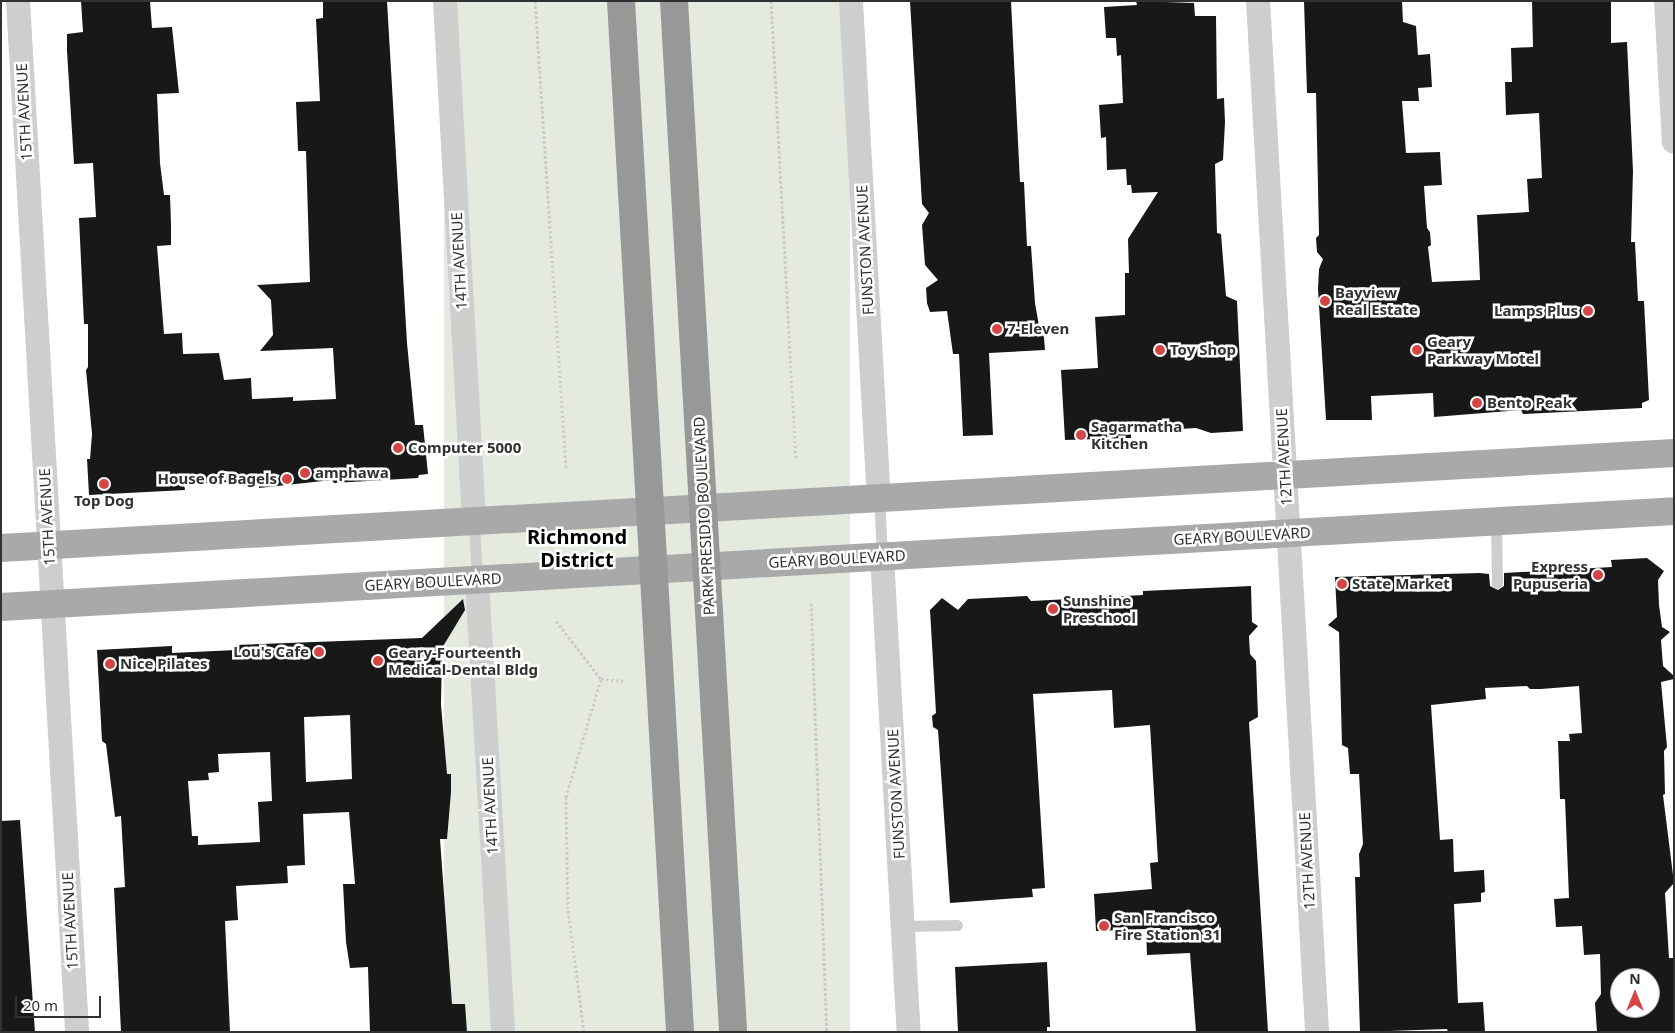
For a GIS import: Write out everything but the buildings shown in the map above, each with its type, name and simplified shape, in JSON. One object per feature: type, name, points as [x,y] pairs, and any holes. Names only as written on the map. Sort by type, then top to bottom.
[{"type":"highway","points":[[621,1],[680,1032]]},
{"type":"highway","name":"PARK PRESIDIO BOULEVARD","points":[[674,1],[734,1032]]},
{"type":"main road","points":[[1,548],[1674,453]]},
{"type":"main road","name":"GEARY BOULEVARD","points":[[1,607],[1674,511]]},
{"type":"street","name":"15TH AVENUE","points":[[18,1],[77,1032]]},
{"type":"street","name":"14TH AVENUE","points":[[445,1],[474,521]]},
{"type":"street","name":"FUNSTON AVENUE","points":[[851,1],[879,498]]},
{"type":"street","name":"12TH AVENUE","points":[[1258,1],[1317,1032]]},
{"type":"street","points":[[1666,1],[1674,142]]},
{"type":"street","name":"FUNSTON AVENUE","points":[[882,556],[909,1032]]},
{"type":"street","name":"14TH AVENUE","points":[[477,580],[503,1032]]},
{"type":"lane","points":[[879,498],[882,556]]},
{"type":"lane","points":[[474,521],[477,580]]},
{"type":"lane","points":[[1496,521],[1497,584]]},
{"type":"lane","points":[[903,926],[957,925]]},
{"type":"path","points":[[535,1],[566,468]]},
{"type":"path","points":[[771,1],[796,458]]},
{"type":"path","points":[[811,603],[827,1032]]},
{"type":"path","points":[[556,621],[601,679],[624,681]]},
{"type":"path","points":[[584,1032],[568,908],[566,797],[601,679]]},
{"type":"shaded area","points":[[444,1],[850,1],[850,1032],[444,1032]]},
{"type":"place","name":"Bayview Real Estate","points":[[1325,301]]},
{"type":"place","name":"Lamps Plus","points":[[1588,311]]},
{"type":"place","name":"7-Eleven","points":[[997,329]]},
{"type":"place","name":"Toy Shop","points":[[1160,350]]},
{"type":"place","name":"Geary Parkway Motel","points":[[1417,350]]},
{"type":"place","name":"Bento Peak","points":[[1477,403]]},
{"type":"place","name":"Sagarmatha Kitchen","points":[[1081,435]]},
{"type":"place","name":"Computer 5000","points":[[398,448]]},
{"type":"place","name":"amphawa","points":[[305,473]]},
{"type":"place","name":"House of Bagels","points":[[287,479]]},
{"type":"place","name":"Top Dog","points":[[104,484]]},
{"type":"place","name":"Express Pupuseria","points":[[1598,575]]},
{"type":"place","name":"State Market","points":[[1342,584]]},
{"type":"place","name":"Sunshine Preschool","points":[[1053,609]]},
{"type":"place","name":"Lou's Cafe","points":[[319,652]]},
{"type":"place","name":"Geary-Fourteenth Medical-Dental Bldg","points":[[378,661]]},
{"type":"place","name":"Nice Pilates","points":[[110,664]]},
{"type":"place","name":"San Francisco Fire Station 31","points":[[1104,926]]},
{"type":"district","name":"Richmond District","points":[[577,548]]}]
